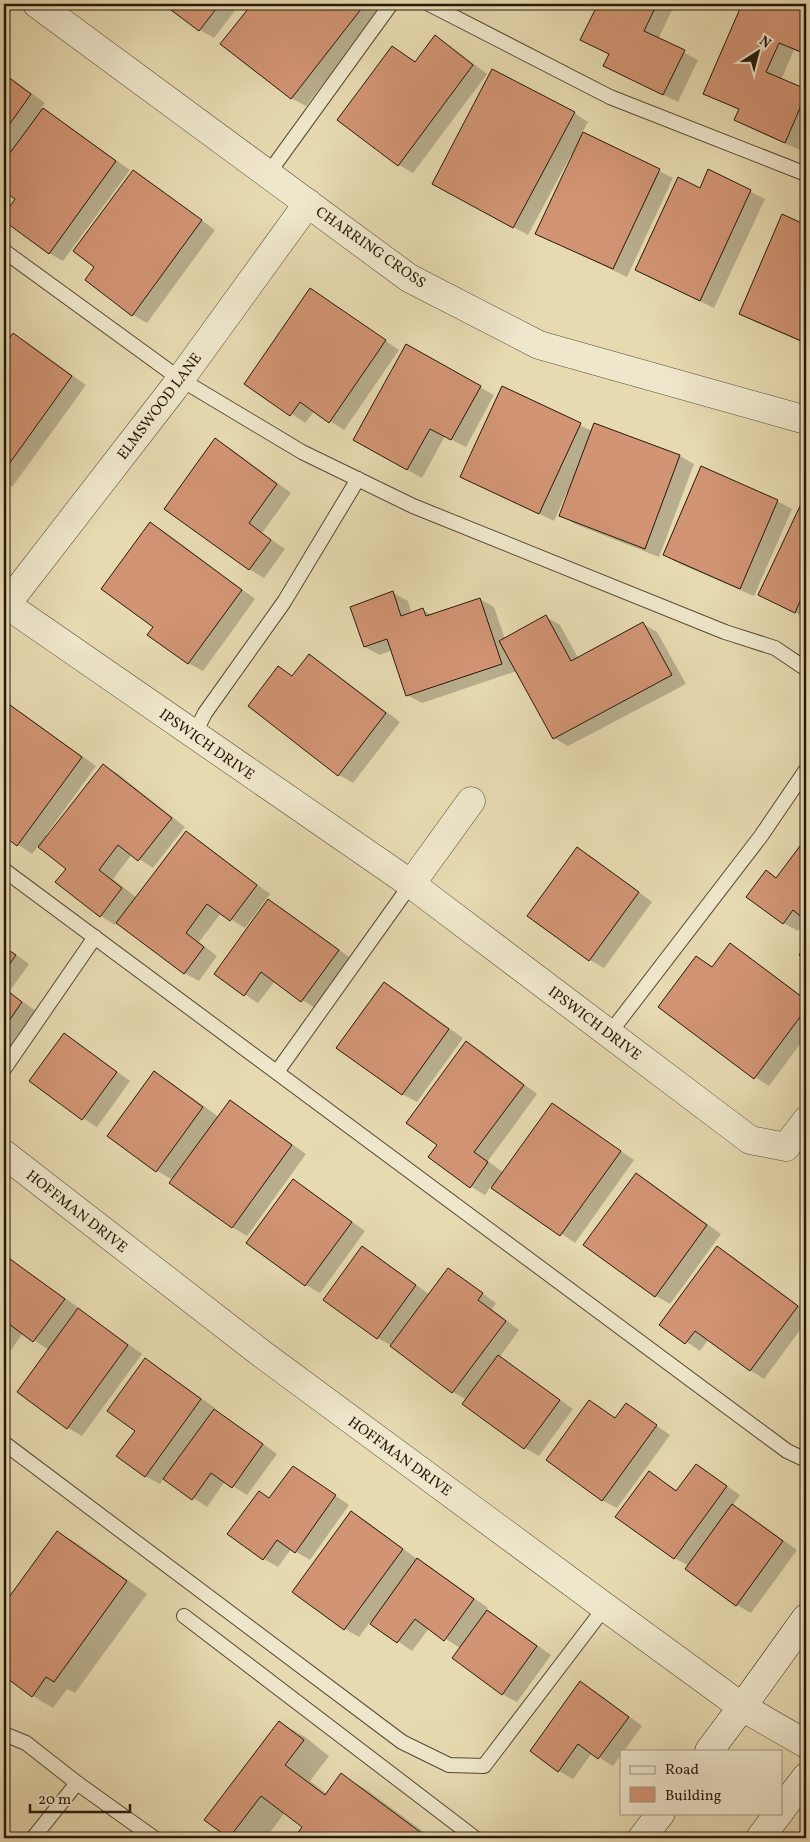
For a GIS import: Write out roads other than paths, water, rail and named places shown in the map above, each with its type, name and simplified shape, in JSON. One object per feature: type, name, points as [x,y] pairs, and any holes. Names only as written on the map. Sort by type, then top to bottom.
[{"type":"street","name":"CHARRING CROSS","points":[[37,4],[409,278],[539,345],[806,420]]},
{"type":"street","name":"ELMSWOOD LANE","points":[[5,604],[180,379],[308,203]]},
{"type":"street","name":"IPSWICH DRIVE","points":[[5,604],[411,884],[750,1140],[786,1147],[806,1121]]},
{"type":"street","points":[[411,884],[471,801]]},
{"type":"street","name":"HOFFMAN DRIVE","points":[[4,1154],[262,1354],[742,1708],[806,1744]]},
{"type":"street","points":[[710,1750],[806,1618]]},
{"type":"street","points":[[782,1809],[806,1777]]},
{"type":"street","points":[[642,1838],[660,1814]]},
{"type":"street","points":[[760,1838],[778,1814]]},
{"type":"lane","points":[[268,174],[391,4]]},
{"type":"lane","points":[[429,4],[610,97],[806,174]]},
{"type":"lane","points":[[4,251],[180,379],[302,452],[413,506],[716,629],[775,648],[806,669]]},
{"type":"lane","points":[[194,735],[205,713],[284,602],[358,479]]},
{"type":"lane","points":[[609,1034],[761,836],[806,770]]},
{"type":"lane","points":[[4,870],[787,1450],[806,1460]]},
{"type":"lane","points":[[277,1072],[411,884]]},
{"type":"lane","points":[[4,1068],[95,938]]},
{"type":"lane","points":[[4,1443],[402,1742],[449,1765],[484,1766],[605,1607]]},
{"type":"lane","points":[[184,1616],[475,1838]]},
{"type":"lane","points":[[4,1734],[26,1743],[77,1783],[154,1838]]},
{"type":"lane","points":[[33,1838],[77,1783]]}]
